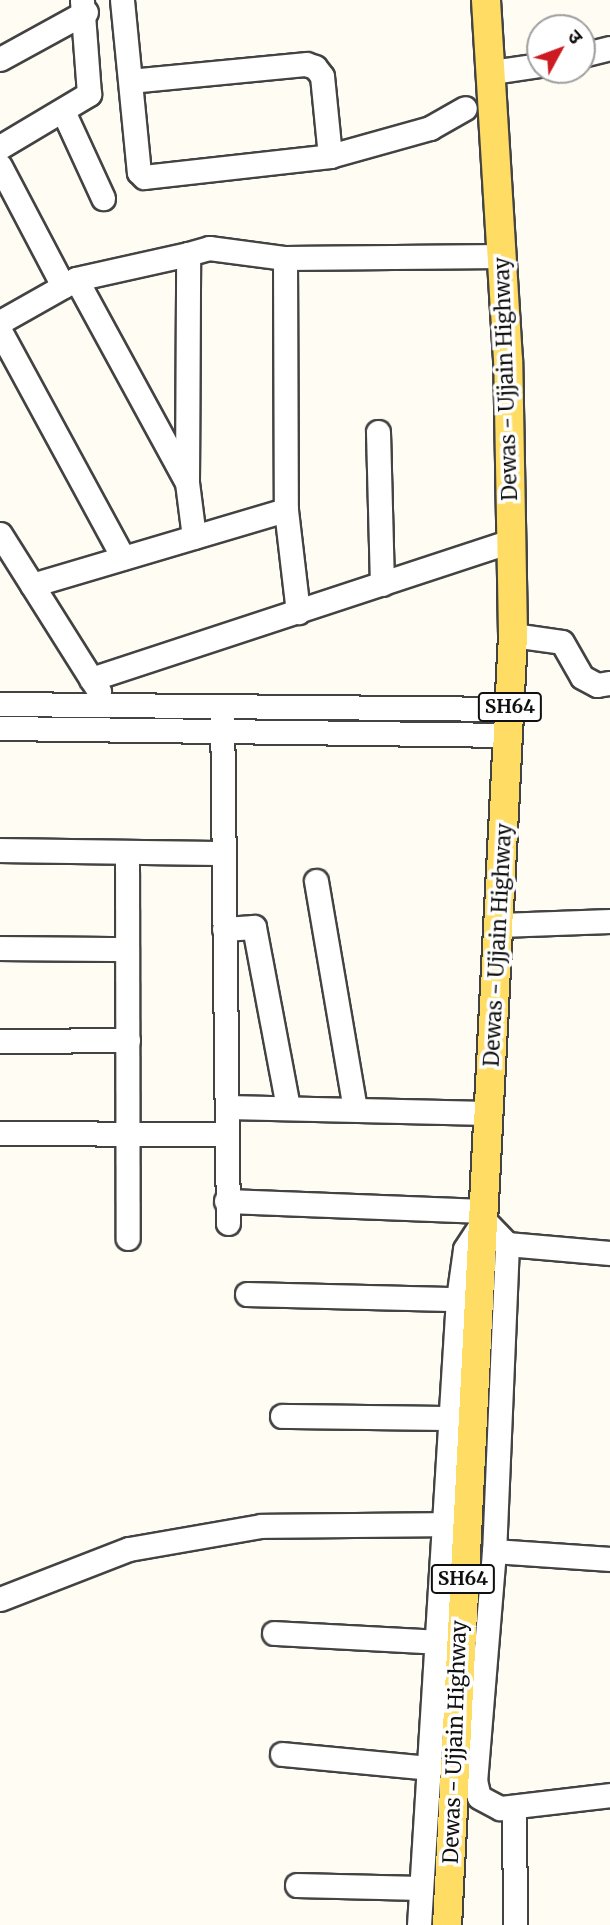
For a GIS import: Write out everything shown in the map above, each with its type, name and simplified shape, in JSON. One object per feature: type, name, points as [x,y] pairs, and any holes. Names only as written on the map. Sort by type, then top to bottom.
[{"type":"main road","name":"Dewas - Ujjain Highway","points":[[447,1925],[483,1269],[487,1113],[500,925],[513,635],[498,145],[486,0]]},
{"type":"street","points":[[122,0],[139,172],[144,177],[330,156],[430,128],[465,108]]},
{"type":"street","points":[[0,147],[82,101],[92,86],[84,6],[2,54]]},
{"type":"street","points":[[131,81],[306,64],[315,67],[322,76],[330,156]]},
{"type":"street","points":[[493,86],[526,71]]},
{"type":"street","points":[[63,111],[103,198]]},
{"type":"street","points":[[0,166],[9,204],[70,283],[187,482]]},
{"type":"street","points":[[0,322],[70,283],[209,248],[285,258],[502,256]]},
{"type":"street","points":[[188,254],[187,482],[194,537]]},
{"type":"street","points":[[285,258],[286,510],[298,612]]},
{"type":"street","points":[[0,331],[124,558]]},
{"type":"street","points":[[378,432],[383,584]]},
{"type":"street","points":[[32,585],[286,510]]},
{"type":"street","points":[[0,534],[125,729]]},
{"type":"street","points":[[91,679],[511,541]]},
{"type":"street","points":[[513,635],[562,642],[582,677],[597,685],[610,683]]},
{"type":"street","points":[[0,704],[222,706],[509,722]]},
{"type":"street","points":[[222,706],[227,1212],[485,1215]]},
{"type":"street","points":[[0,728],[222,730],[509,722]]},
{"type":"street","points":[[0,850],[223,853]]},
{"type":"street","points":[[127,852],[128,1238]]},
{"type":"street","points":[[316,881],[355,1108]]},
{"type":"street","points":[[500,925],[610,921]]},
{"type":"street","points":[[224,929],[254,927],[288,1107]]},
{"type":"street","points":[[0,948],[127,948]]},
{"type":"street","points":[[0,1041],[128,1040]]},
{"type":"street","points":[[228,1107],[487,1113]]},
{"type":"street","points":[[0,1133],[226,1134]]},
{"type":"street","points":[[485,1215],[507,1244],[494,1551],[475,1780],[479,1797],[489,1804],[514,1809],[610,1795]]},
{"type":"street","points":[[419,1925],[447,1524],[458,1299],[465,1249],[485,1215]]},
{"type":"street","points":[[507,1244],[610,1254]]},
{"type":"street","points":[[247,1294],[458,1299]]},
{"type":"street","points":[[282,1416],[453,1418]]},
{"type":"street","points":[[0,1599],[129,1549],[247,1529],[447,1524]]},
{"type":"street","points":[[494,1551],[610,1559]]},
{"type":"street","points":[[274,1633],[439,1642]]},
{"type":"street","points":[[282,1754],[429,1768]]},
{"type":"street","points":[[514,1809],[515,1925]]},
{"type":"street","points":[[297,1885],[420,1888]]}]
